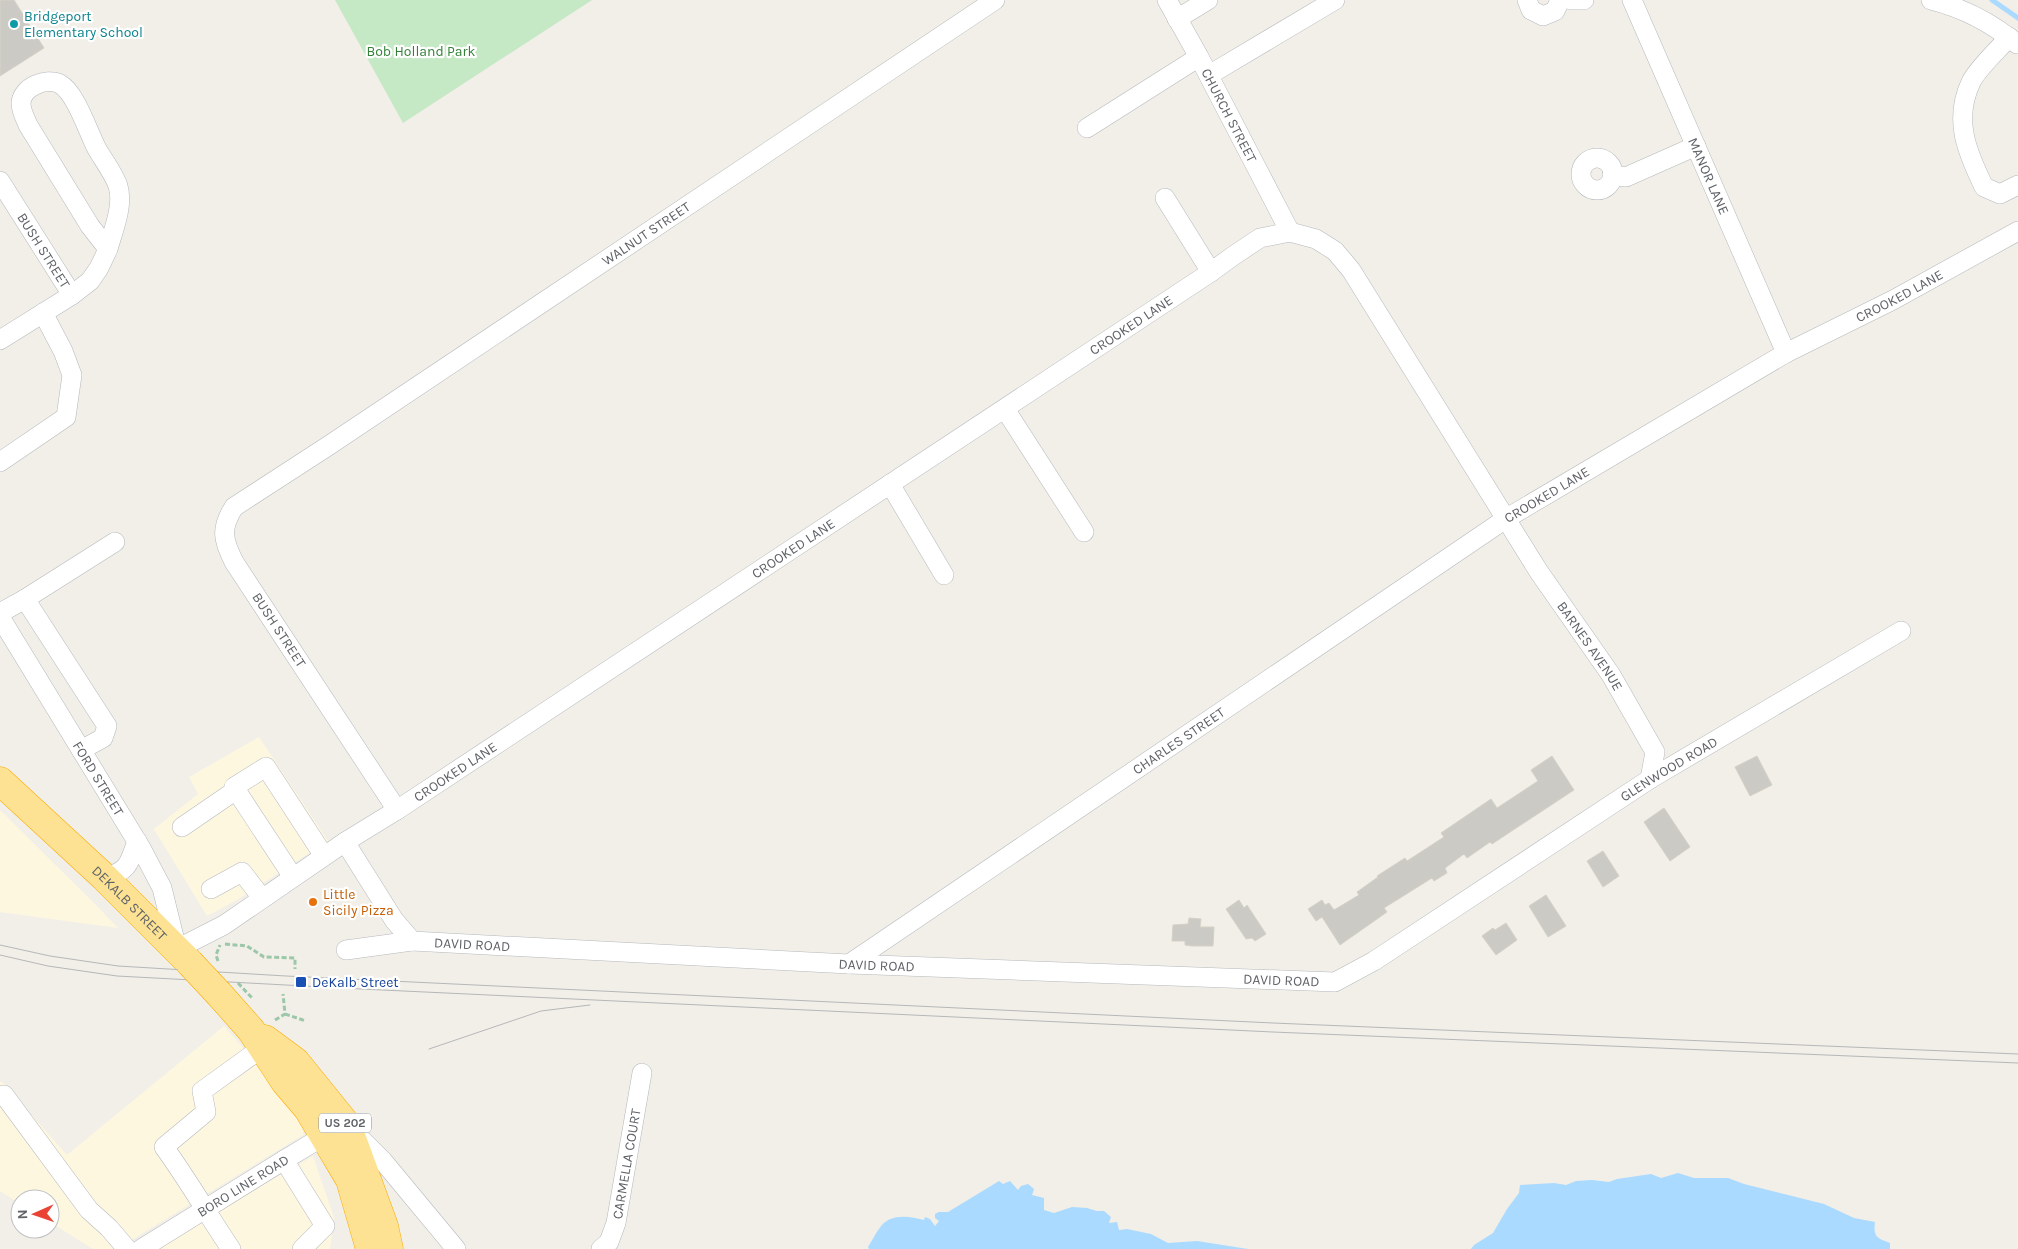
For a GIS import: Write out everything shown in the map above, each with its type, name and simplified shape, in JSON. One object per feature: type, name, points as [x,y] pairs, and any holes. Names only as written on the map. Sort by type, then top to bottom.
[{"type":"highway","name":"DEKALB STREET","points":[[2,788],[104,877],[184,956],[219,994],[296,1062],[335,1130],[384,1226],[389,1249]]},
{"type":"highway","name":"DEKALB STREET","points":[[335,1130],[370,1249]]},
{"type":"street","name":"CHURCH STREET","points":[[1167,0],[1209,75],[1290,232]]},
{"type":"street","points":[[1177,19],[1208,0]]},
{"type":"street","points":[[1209,75],[1335,0]]},
{"type":"street","points":[[1527,0],[1531,10],[1543,16],[1555,11],[1560,0]]},
{"type":"street","points":[[1571,0],[1584,0]]},
{"type":"street","name":"MANOR LANE","points":[[1632,0],[1786,353]]},
{"type":"street","points":[[1931,0],[1954,6],[1981,19],[2013,41],[1971,81],[1964,102],[1962,130],[1971,161],[1984,187],[2000,194],[2018,185]]},
{"type":"street","name":"WALNUT STREET","points":[[298,467],[991,1]]},
{"type":"street","points":[[1087,128],[1199,57]]},
{"type":"street","points":[[0,340],[72,295],[90,281],[108,249],[118,210],[118,186],[74,102],[64,87],[57,82],[40,83],[31,87],[21,101],[28,125],[90,226],[108,249]]},
{"type":"street","points":[[1612,174],[1626,177],[1696,146]]},
{"type":"street","name":"BUSH STREET","points":[[0,181],[72,295]]},
{"type":"street","points":[[1165,198],[1212,272]]},
{"type":"street","name":"CROOKED LANE","points":[[184,956],[224,925],[324,856],[397,810],[1005,409],[1212,272],[1260,238],[1290,232],[1316,239],[1335,251],[1350,270],[1507,518],[1786,353],[1894,300],[2018,231]]},
{"type":"street","points":[[0,462],[66,417],[72,376],[63,351],[43,313]]},
{"type":"street","points":[[1005,409],[1084,532]]},
{"type":"street","name":"BUSH STREET","points":[[298,467],[234,507],[226,523],[225,543],[234,562],[397,810]]},
{"type":"street","points":[[890,484],[944,575]]},
{"type":"street","name":"BARNES AVENUE","points":[[1507,518],[1539,572],[1611,675],[1656,752],[1650,779]]},
{"type":"street","name":"CHARLES STREET","points":[[849,964],[1507,518]]},
{"type":"street","points":[[0,615],[115,542]]},
{"type":"street","points":[[25,599],[107,726],[103,738],[81,750]]},
{"type":"street","name":"FORD STREET","points":[[0,615],[136,841],[162,888],[184,956]]},
{"type":"street","name":"GLENWOOD ROAD","points":[[1441,915],[1650,779],[1901,631]]},
{"type":"street","points":[[293,877],[234,787],[266,767],[324,856]]},
{"type":"street","points":[[182,827],[236,790]]},
{"type":"street","points":[[104,877],[123,871],[130,862],[136,841]]},
{"type":"street","points":[[345,842],[394,920],[412,941]]},
{"type":"street","points":[[211,889],[242,872],[262,898]]},
{"type":"street","name":"DAVID ROAD","points":[[346,950],[412,941],[849,964],[1335,982],[1374,962],[1441,915]]},
{"type":"street","points":[[231,1249],[164,1147],[206,1112],[202,1091],[262,1033]]},
{"type":"street","name":"CARMELLA COURT","points":[[602,1249],[609,1242],[616,1224],[642,1073]]},
{"type":"street","points":[[4,1096],[89,1210],[109,1228],[127,1249]]},
{"type":"street","points":[[335,1130],[383,1161],[456,1249]]},
{"type":"street","name":"BORO LINE ROAD","points":[[141,1249],[167,1242],[205,1210],[335,1130]]},
{"type":"street","points":[[284,1160],[325,1226],[302,1249]]},
{"type":"path","points":[[216,955],[220,944],[247,946],[264,957],[295,958],[295,969]]},
{"type":"path","points":[[283,994],[285,1014]]},
{"type":"path","points":[[262,1033],[285,1014]]},
{"type":"path","points":[[285,1014],[306,1021]]},
{"type":"shaded area","points":[[259,737],[328,841],[237,900],[207,916],[154,829],[198,794],[189,777]]},
{"type":"shaded area","points":[[0,810],[94,903],[118,928],[0,912]]},
{"type":"shaded area","points":[[224,1026],[278,1088],[305,1123],[303,1135],[117,1249],[93,1249],[60,1228],[60,1189],[10,1189],[10,1198],[0,1191],[0,1082],[67,1155]]},
{"type":"shaded area","points":[[313,1156],[334,1218],[330,1249],[158,1249],[226,1207]]},
{"type":"green space","name":"Bob Holland Park","points":[[335,0],[592,0],[403,123]]},
{"type":"water","points":[[1678,1173],[1694,1178],[1728,1178],[1744,1184],[1824,1204],[1854,1218],[1875,1222],[1875,1234],[1890,1243],[1890,1249],[1471,1249],[1493,1233],[1519,1193],[1520,1185],[1554,1183],[1566,1185],[1576,1181],[1592,1180],[1609,1182],[1651,1174],[1661,1178]]},
{"type":"water","points":[[999,1181],[1003,1184],[1010,1181],[1018,1190],[1021,1186],[1028,1184],[1034,1189],[1032,1195],[1044,1198],[1044,1210],[1054,1213],[1072,1207],[1104,1211],[1111,1217],[1109,1223],[1117,1222],[1119,1230],[1127,1229],[1151,1234],[1168,1243],[1197,1241],[1248,1249],[869,1249],[868,1247],[878,1231],[888,1220],[899,1217],[912,1217],[924,1220],[925,1217],[930,1219],[935,1226],[939,1221],[935,1218],[935,1214],[948,1212]]},
{"type":"building","name":"Bridgeport Elementary School","points":[[0,0],[14,0],[44,48],[0,76]]},
{"type":"building","points":[[1552,756],[1574,790],[1492,844],[1490,842],[1467,858],[1464,854],[1445,868],[1447,873],[1434,881],[1432,878],[1384,908],[1387,912],[1340,945],[1322,917],[1316,921],[1308,909],[1322,900],[1325,905],[1329,903],[1334,910],[1359,895],[1357,892],[1377,876],[1405,858],[1407,861],[1444,837],[1441,833],[1491,799],[1497,808],[1538,781],[1531,770]]},
{"type":"building","points":[[1757,756],[1772,785],[1750,796],[1735,767]]},
{"type":"building","points":[[1664,808],[1690,847],[1670,861],[1644,822]]},
{"type":"building","points":[[1603,851],[1619,876],[1603,887],[1587,861]]},
{"type":"building","points":[[1546,895],[1566,926],[1548,937],[1529,906]]},
{"type":"building","points":[[1239,900],[1244,908],[1247,905],[1266,934],[1255,941],[1252,938],[1246,939],[1226,909]]},
{"type":"building","points":[[1189,918],[1201,919],[1200,927],[1214,927],[1213,946],[1192,946],[1185,945],[1185,941],[1172,941],[1173,925],[1188,924]]},
{"type":"building","points":[[1506,923],[1517,940],[1496,955],[1482,936],[1493,928],[1495,930]]},
{"type":"waterway","points":[[1992,0],[2018,18]]},
{"type":"tram line","points":[[0,945],[50,956],[118,966],[286,976],[1273,1023],[2018,1054]]},
{"type":"tram line","points":[[0,955],[48,966],[117,976],[1273,1032],[2018,1063]]},
{"type":"tram line","points":[[429,1049],[541,1011],[590,1005]]},
{"type":"place","name":"Bridgeport Elementary School","points":[[14,24]]},
{"type":"place","name":"Little Sicily Pizza","points":[[313,902]]},
{"type":"place","name":"DeKalb Street","points":[[301,982]]}]
